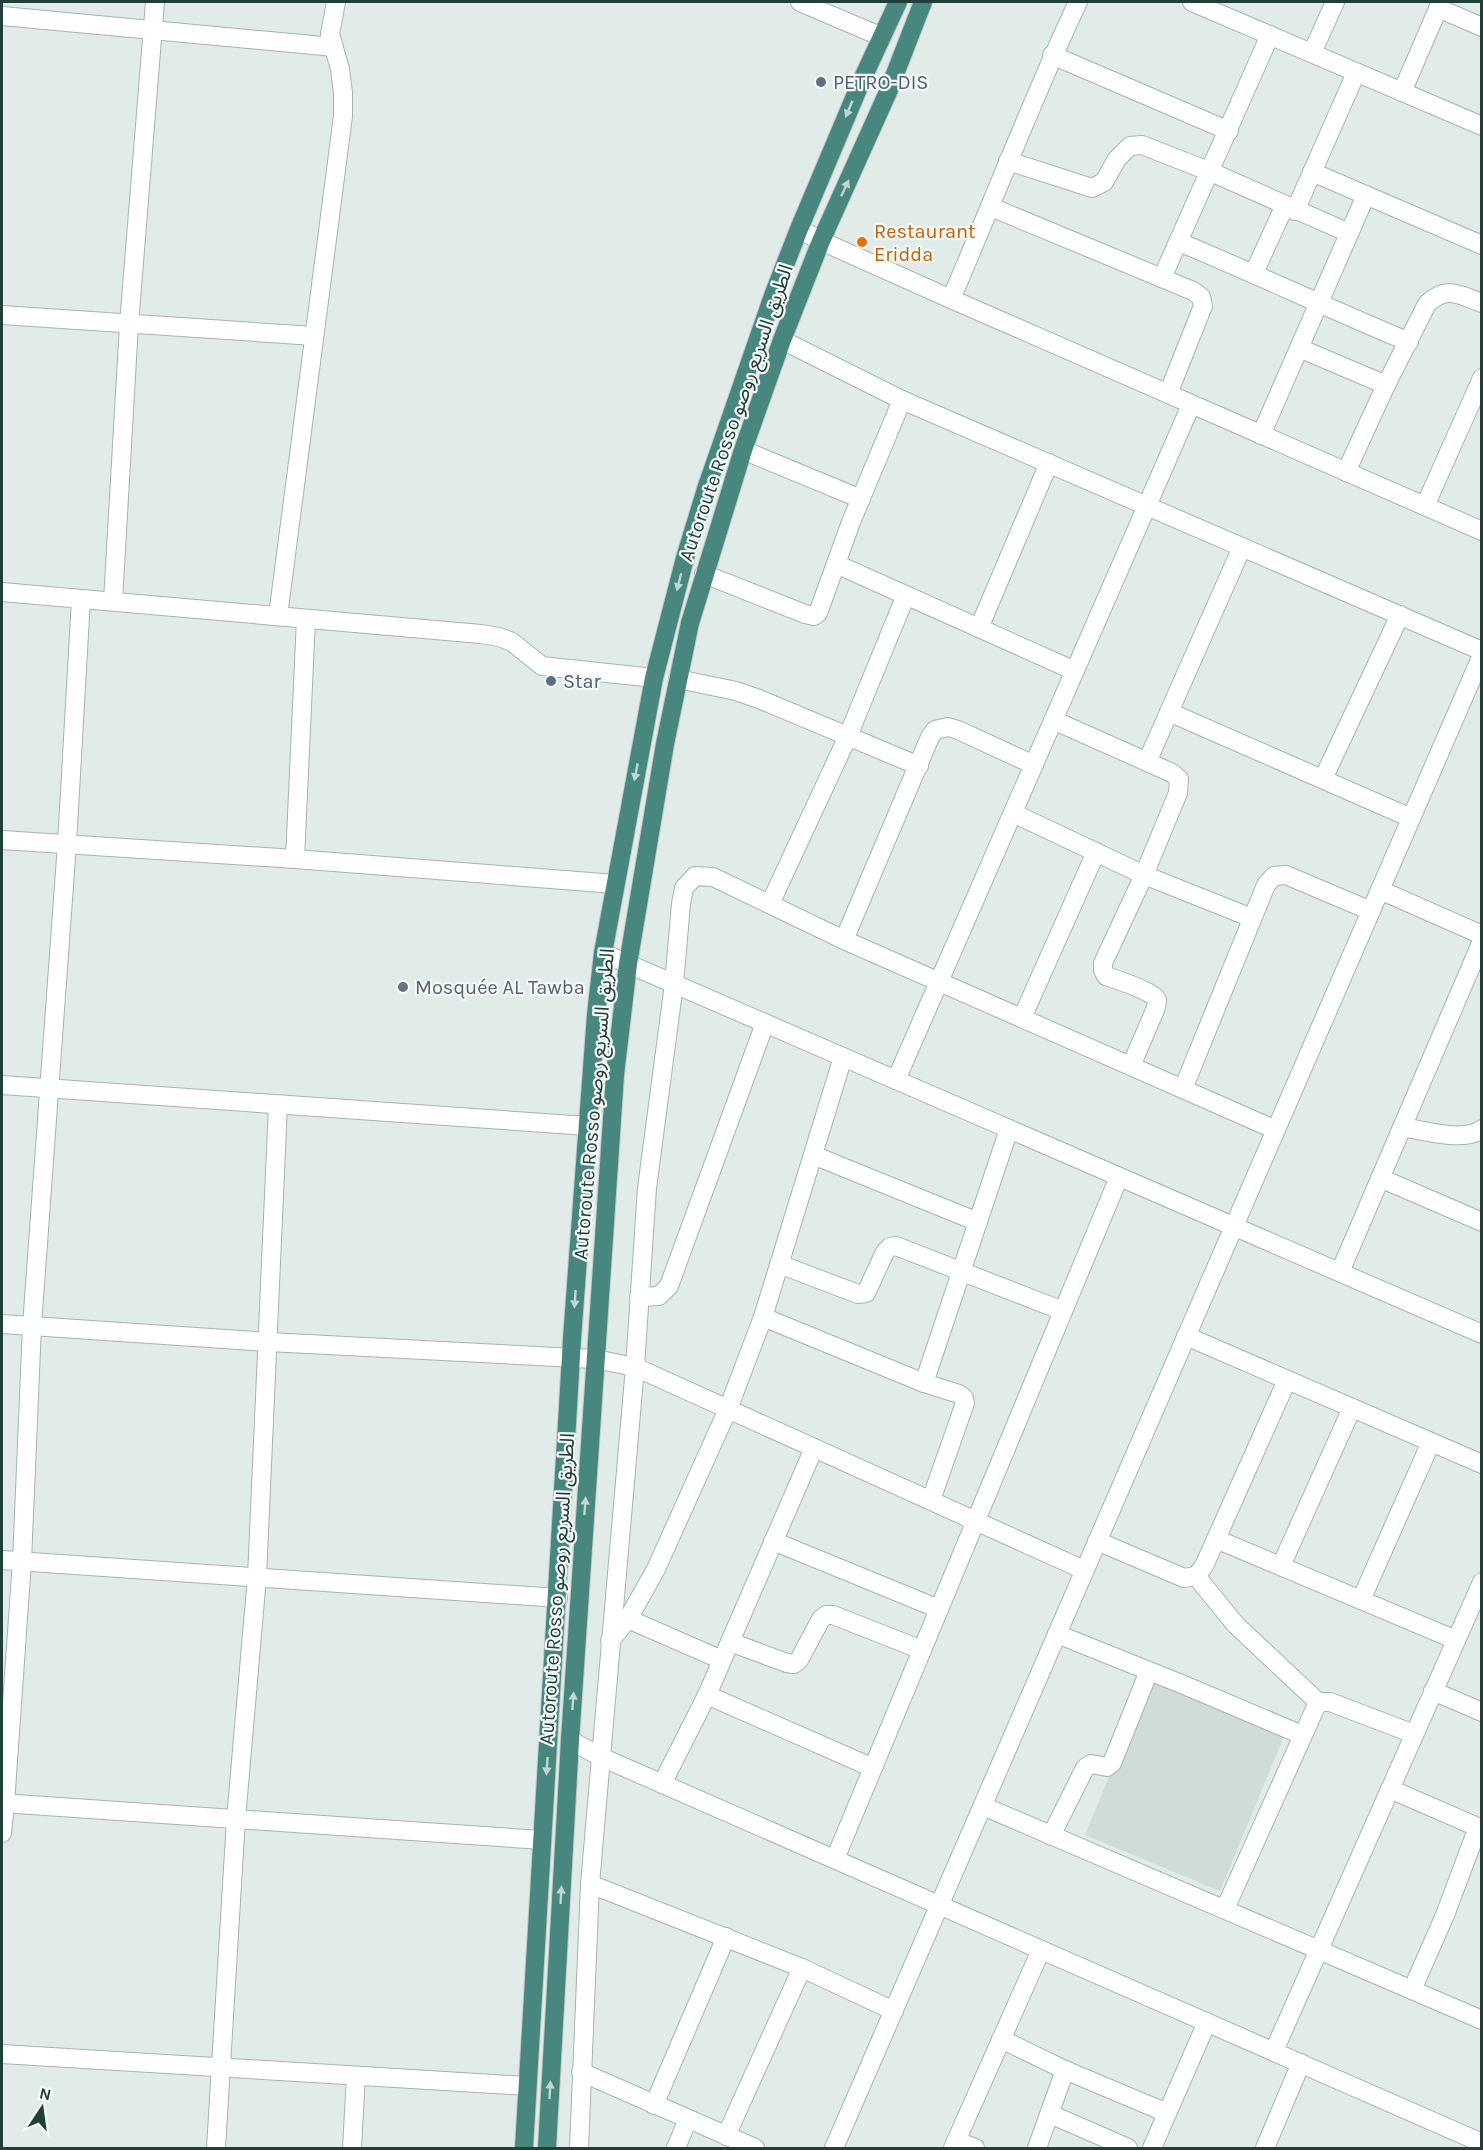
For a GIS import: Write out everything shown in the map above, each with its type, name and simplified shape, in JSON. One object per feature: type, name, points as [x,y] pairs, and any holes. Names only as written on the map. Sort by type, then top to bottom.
[{"type":"highway","name":"Autoroute Rosso الطريق السريع روصو","points":[[524,2148],[571,1358],[603,952],[654,678],[685,558],[718,450],[799,229],[898,2]]},
{"type":"highway","name":"Autoroute Rosso الطريق السريع روصو","points":[[546,2148],[570,1740],[615,1075],[628,964],[665,744],[678,678],[704,574],[743,450],[782,340],[821,241],[888,92],[923,2]]},
{"type":"street","points":[[113,601],[129,324],[155,2]]},
{"type":"street","points":[[278,616],[343,116],[343,93],[330,27],[336,2]]},
{"type":"street","points":[[800,2],[882,37]]},
{"type":"street","points":[[951,299],[1052,55],[1077,2]]},
{"type":"street","points":[[1192,2],[1482,126]]},
{"type":"street","points":[[1312,53],[1335,2]]},
{"type":"street","points":[[1402,92],[1439,5],[1482,27]]},
{"type":"street","points":[[2,16],[334,47]]},
{"type":"street","points":[[1162,278],[1270,35]]},
{"type":"street","points":[[1052,55],[1229,131]]},
{"type":"street","points":[[1254,273],[1312,172],[1356,73]]},
{"type":"street","points":[[1008,161],[1092,188],[1104,182],[1117,159],[1130,146],[1142,146],[1211,172],[1349,233]]},
{"type":"street","points":[[1312,172],[1482,245]]},
{"type":"street","points":[[1261,435],[1366,195]]},
{"type":"street","points":[[991,207],[1193,291],[1201,297],[1203,306],[1168,394]]},
{"type":"street","points":[[799,229],[951,299],[1482,531]]},
{"type":"street","points":[[1179,242],[1409,342]]},
{"type":"street","points":[[1346,472],[1427,304],[1436,295],[1449,291],[1482,303]]},
{"type":"street","points":[[2,315],[314,336]]},
{"type":"street","points":[[782,340],[902,400],[1400,615],[1482,653],[834,2148]]},
{"type":"street","points":[[1299,348],[1386,385]]},
{"type":"street","points":[[1425,506],[1482,378]]},
{"type":"street","points":[[704,574],[805,614],[814,616],[819,613],[861,499],[902,400]]},
{"type":"street","points":[[896,1080],[1191,405]]},
{"type":"street","points":[[743,450],[861,499]]},
{"type":"street","points":[[979,628],[1049,464]]},
{"type":"street","points":[[1147,762],[1242,547]]},
{"type":"street","points":[[836,564],[1075,671]]},
{"type":"street","points":[[2,592],[499,637],[512,642],[542,666],[654,678]]},
{"type":"street","points":[[770,904],[848,736],[906,595]]},
{"type":"street","points":[[2,1833],[22,1561],[32,1326],[67,844],[81,599]]},
{"type":"street","points":[[1323,779],[1400,615]]},
{"type":"street","points":[[295,859],[306,619]]},
{"type":"street","points":[[678,678],[736,691],[759,699],[919,766]]},
{"type":"street","points":[[1169,712],[1411,818]]},
{"type":"street","points":[[1053,720],[1172,773],[1179,779],[1178,793],[1144,875],[1103,963],[1106,976],[1148,992],[1155,996],[1157,1001],[1131,1066]]},
{"type":"street","points":[[844,940],[930,736],[935,730],[948,727],[958,730],[1034,765]]},
{"type":"street","points":[[1013,813],[1144,875],[1252,918]]},
{"type":"street","points":[[2,840],[295,859],[615,884]]},
{"type":"street","points":[[1022,1018],[1096,852]]},
{"type":"street","points":[[1183,1089],[1266,885],[1274,876],[1286,875],[1371,910]]},
{"type":"street","points":[[579,2148],[590,1884],[635,1367],[647,1188],[675,984],[681,904],[688,881],[695,876],[712,877],[844,940],[1276,1130]]},
{"type":"street","points":[[1380,890],[1482,935]]},
{"type":"street","points":[[1340,1272],[1482,941]]},
{"type":"street","points":[[603,952],[1482,1334]]},
{"type":"street","points":[[639,1297],[659,1296],[669,1286],[765,1023]]},
{"type":"street","points":[[610,1641],[628,1619],[656,1569],[728,1409],[763,1317],[843,1057]]},
{"type":"street","points":[[2,1085],[588,1126]]},
{"type":"street","points":[[216,2148],[236,1819],[257,1577],[278,1105]]},
{"type":"street","points":[[1402,1127],[1458,1136],[1477,1133],[1482,1129]]},
{"type":"street","points":[[924,1383],[1009,1129]]},
{"type":"street","points":[[813,1155],[978,1222]]},
{"type":"street","points":[[835,1859],[1119,1177]]},
{"type":"street","points":[[1380,1178],[1482,1222]]},
{"type":"street","points":[[779,1264],[858,1294],[866,1293],[885,1252],[890,1247],[896,1246],[1063,1311]]},
{"type":"street","points":[[763,1317],[924,1383],[959,1394],[963,1398],[965,1403],[931,1500]]},
{"type":"street","points":[[2,1324],[269,1342],[595,1359],[635,1367],[1084,1570]]},
{"type":"street","points":[[1186,1336],[1482,1464]]},
{"type":"street","points":[[1097,1541],[1184,1578],[1196,1576],[1204,1566],[1287,1380]]},
{"type":"street","points":[[1281,1566],[1352,1408]]},
{"type":"street","points":[[1361,1600],[1431,1442]]},
{"type":"street","points":[[663,1784],[707,1695],[814,1448]]},
{"type":"street","points":[[1216,1539],[1456,1640]]},
{"type":"street","points":[[774,1541],[939,1609]]},
{"type":"street","points":[[2,1560],[558,1598]]},
{"type":"street","points":[[1196,1576],[1236,1625],[1318,1702],[1330,1702],[1414,1734]]},
{"type":"street","points":[[1274,2051],[1482,1582]]},
{"type":"street","points":[[730,1642],[794,1664],[799,1660],[821,1619],[826,1615],[833,1615],[922,1650]]},
{"type":"street","points":[[628,1619],[722,1660]]},
{"type":"street","points":[[1057,1634],[1302,1735]]},
{"type":"street","points":[[1051,1836],[1085,1768],[1091,1764],[1107,1767],[1112,1763],[1149,1671]]},
{"type":"street","points":[[1433,1691],[1482,1712]]},
{"type":"street","points":[[707,1695],[873,1768]]},
{"type":"street","points":[[1225,1909],[1318,1702]]},
{"type":"street","points":[[570,1740],[601,1757],[1482,2143]]},
{"type":"street","points":[[1390,1789],[1480,1828],[1446,1915],[1412,1990]]},
{"type":"street","points":[[3,1804],[542,1840]]},
{"type":"street","points":[[982,1806],[1482,2020]]},
{"type":"street","points":[[590,1884],[802,1968],[894,2011]]},
{"type":"street","points":[[654,2104],[726,1937]]},
{"type":"street","points":[[975,2148],[954,2145],[1041,1950]]},
{"type":"street","points":[[726,2136],[802,1968]]},
{"type":"street","points":[[1152,2148],[1207,2022]]},
{"type":"street","points":[[1001,2039],[1065,2070],[1167,2113]]},
{"type":"street","points":[[2,2054],[527,2086]]},
{"type":"street","points":[[1265,2148],[1301,2063]]},
{"type":"street","points":[[1038,2148],[1065,2070]]},
{"type":"street","points":[[581,2072],[755,2148]]},
{"type":"street","points":[[352,2148],[356,2076]]},
{"type":"street","points":[[1050,2114],[1128,2148]]},
{"type":"street","points":[[676,2148],[688,2120]]},
{"type":"shaded area","points":[[1152,1673],[1287,1729],[1220,1891],[1085,1835]]},
{"type":"place","name":"PETRO-DIS","points":[[821,82]]},
{"type":"place","name":"Restaurant Eridda","points":[[862,242]]},
{"type":"place","name":"Star","points":[[551,681]]},
{"type":"place","name":"Mosquée AL Tawba","points":[[403,987]]}]
